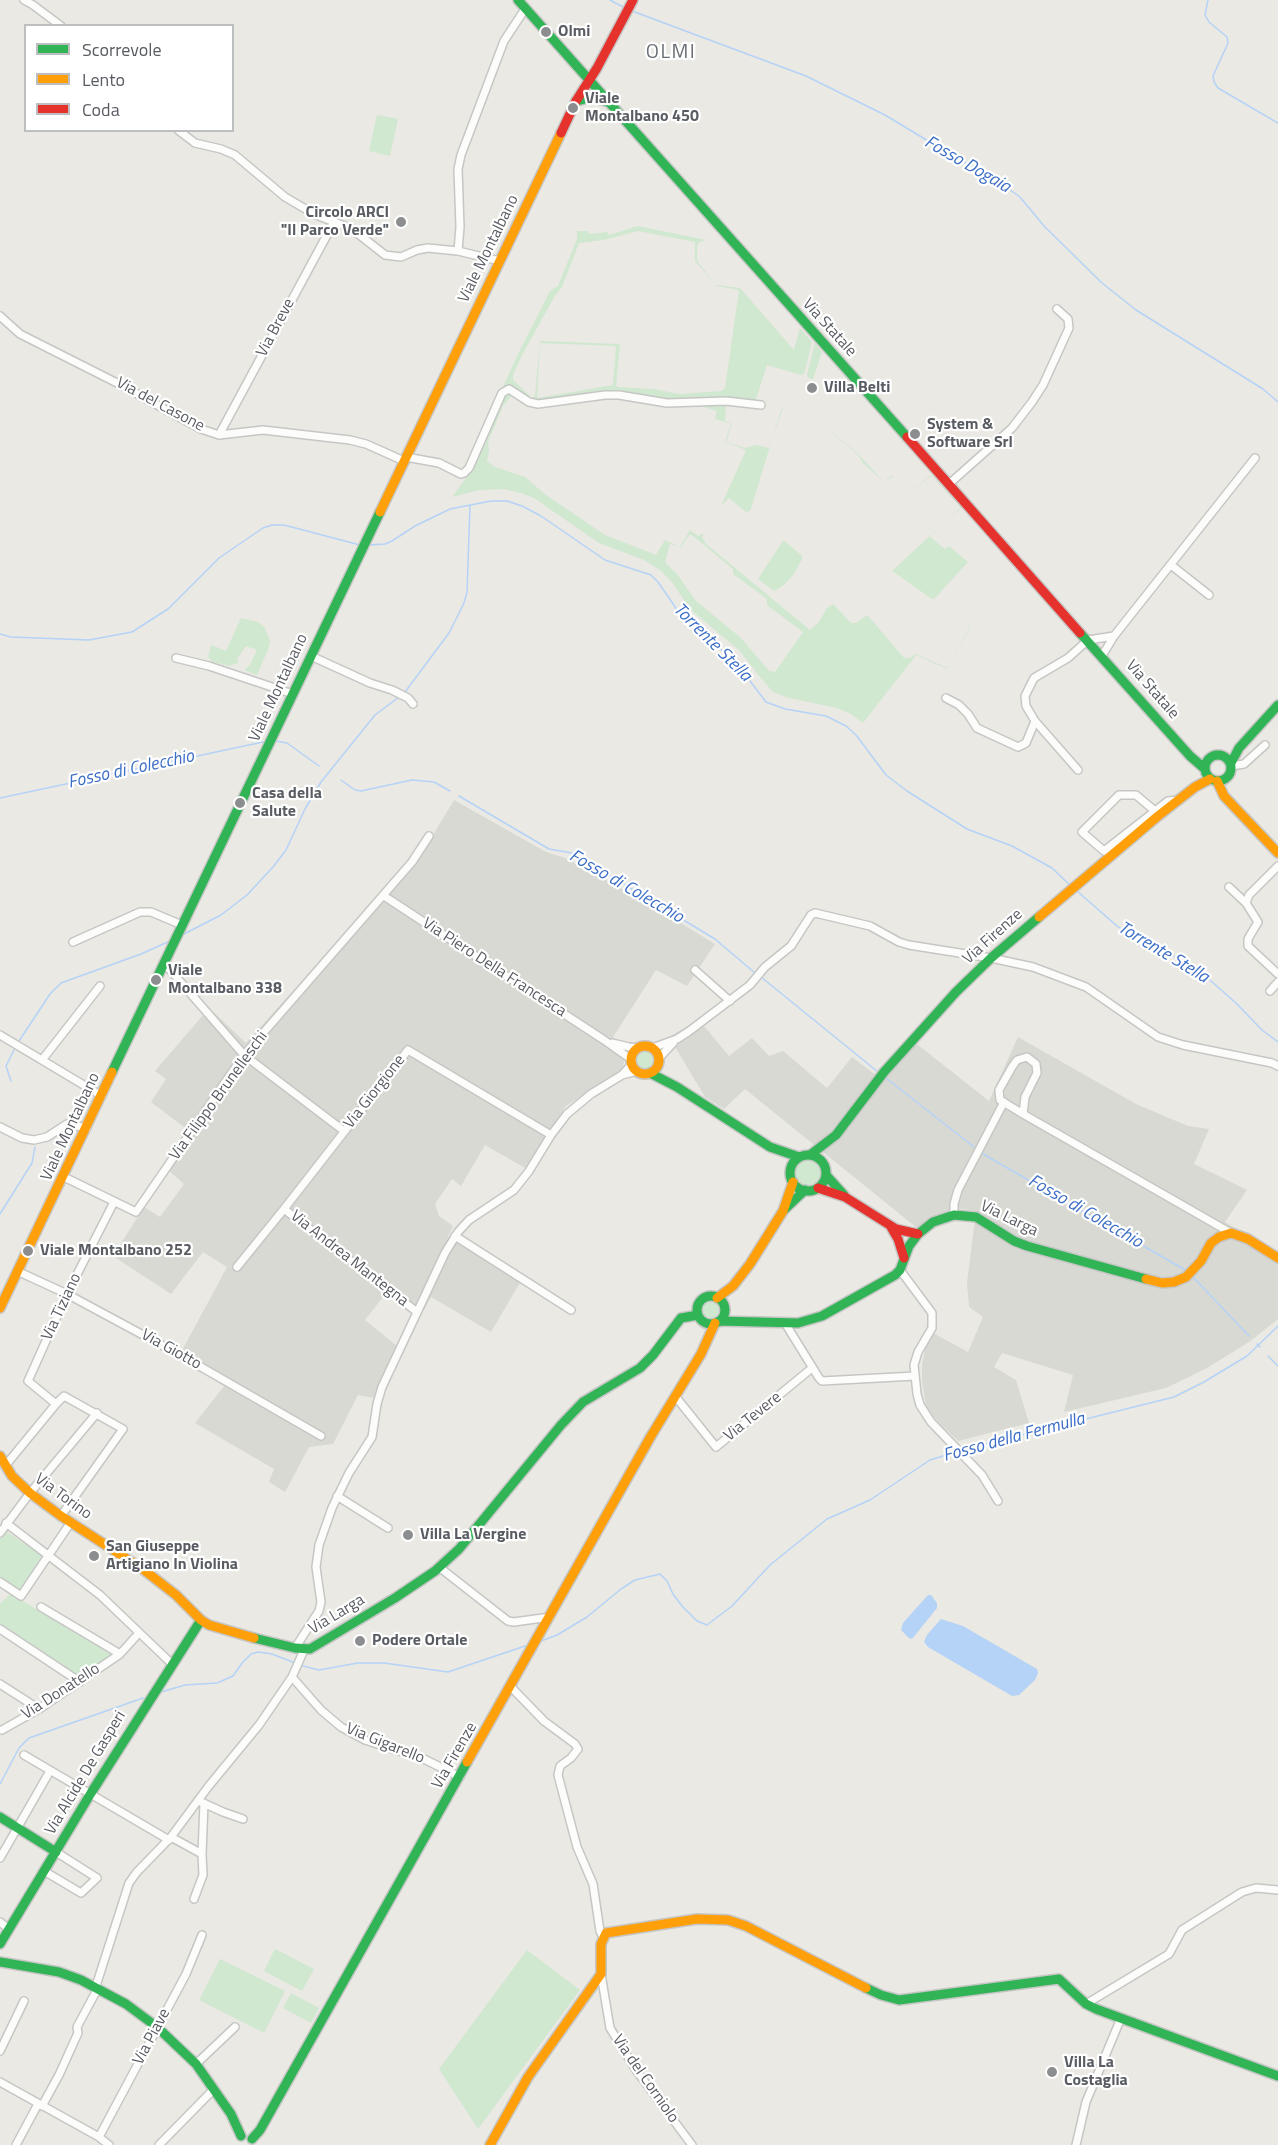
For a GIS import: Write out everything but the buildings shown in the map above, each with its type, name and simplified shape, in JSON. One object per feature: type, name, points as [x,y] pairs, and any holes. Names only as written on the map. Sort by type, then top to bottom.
[{"type":"street","points":[[24,0],[58,24]]},
{"type":"street","name":"Via Statale","points":[[518,0],[1190,756],[1212,776],[1224,796],[1278,853]]},
{"type":"street","name":"Viale Montalbano","points":[[0,1308],[576,102],[633,1]]},
{"type":"street","points":[[458,251],[458,168],[461,155],[504,41],[525,9]]},
{"type":"street","points":[[576,102],[593,97],[609,102]]},
{"type":"street","points":[[181,132],[195,143],[231,152],[285,197],[314,214],[352,229],[381,252],[390,256],[401,257],[424,248],[458,251],[500,261]]},
{"type":"street","name":"Via Breve","points":[[219,435],[334,222]]},
{"type":"street","points":[[948,484],[1012,428],[1043,385],[1069,328],[1068,319],[1057,309]]},
{"type":"street","name":"Via del Casone","points":[[0,316],[20,334],[201,429],[219,435],[263,430],[350,440],[405,459],[439,463],[461,474],[469,468],[502,393],[506,390],[512,389],[529,402],[538,404],[619,395],[667,403],[726,401],[761,405]]},
{"type":"street","points":[[1100,653],[1110,637],[1172,565],[1255,458]]},
{"type":"street","points":[[1172,565],[1209,595]]},
{"type":"street","points":[[1078,770],[1035,721],[1025,701],[1029,685],[1040,674],[1068,658],[1088,640],[1110,637]]},
{"type":"street","points":[[311,656],[401,695],[413,704]]},
{"type":"street","points":[[176,658],[209,666],[292,694]]},
{"type":"street","points":[[946,698],[959,705],[977,728],[1018,747],[1026,743],[1035,721]]},
{"type":"street","points":[[1210,758],[1212,776],[1230,773],[1229,762],[1278,705]]},
{"type":"street","points":[[1190,756],[1210,758],[1216,755],[1229,762],[1244,765],[1265,745]]},
{"type":"street","name":"Via Firenze","points":[[818,1188],[824,1182],[828,1152],[836,1135],[884,1072],[956,992],[991,958],[1088,874],[1212,776]]},
{"type":"street","points":[[1155,811],[1136,795],[1119,795],[1082,832],[1104,851],[1168,801],[1179,800]]},
{"type":"street","name":"Via Filippo Brunelleschi","points":[[64,1177],[136,1212],[244,1055],[384,896],[412,862],[429,836]]},
{"type":"street","points":[[1246,903],[1249,895],[1278,866]]},
{"type":"street","points":[[1229,887],[1246,903],[1258,922],[1248,939],[1248,946],[1278,974]]},
{"type":"street","name":"Via Piero Della Francesca","points":[[384,896],[604,1040],[634,1065]]},
{"type":"street","points":[[73,942],[140,912],[154,913],[181,928]]},
{"type":"street","points":[[650,1073],[677,1039],[750,985],[765,967],[791,946],[814,913],[870,926],[909,945],[1033,967],[1086,987],[1158,1037],[1183,1045],[1278,1066]]},
{"type":"street","points":[[164,963],[244,1055],[344,1131]]},
{"type":"street","points":[[695,970],[730,1001]]},
{"type":"street","points":[[1270,991],[1278,982]]},
{"type":"street","points":[[42,1060],[100,986]]},
{"type":"street","points":[[0,1035],[102,1096]]},
{"type":"street","points":[[300,1649],[304,1633],[319,1611],[321,1602],[322,1595],[315,1567],[318,1545],[349,1473],[372,1437],[382,1387],[455,1236],[469,1220],[513,1190],[529,1171],[550,1135],[567,1114],[591,1094],[634,1065],[635,1051],[677,1039]]},
{"type":"street","points":[[604,1040],[621,1046],[640,1048]]},
{"type":"street","points":[[652,1048],[677,1087]]},
{"type":"street","name":"Via Giorgione","points":[[284,1209],[408,1050],[550,1135]]},
{"type":"street","points":[[1023,1114],[1025,1097],[1037,1073],[1036,1064],[1027,1058],[1017,1060],[999,1090],[999,1098],[1004,1102],[1023,1114],[1231,1233],[1248,1239],[1278,1258]]},
{"type":"street","points":[[634,1065],[644,1074],[650,1073],[677,1087],[770,1147],[799,1157],[793,1163],[790,1171]]},
{"type":"street","points":[[954,1215],[958,1190],[1004,1102]]},
{"type":"street","points":[[0,1127],[22,1138],[34,1140],[47,1137],[67,1124],[87,1128]]},
{"type":"street","name":"Via Firenze","points":[[799,1157],[810,1155],[836,1135]]},
{"type":"street","points":[[770,1147],[790,1171],[797,1187],[806,1190],[818,1188],[845,1197],[889,1225],[918,1234]]},
{"type":"street","points":[[810,1155],[819,1158],[845,1197]]},
{"type":"street","name":"Via Firenze","points":[[253,2142],[750,1264],[783,1210],[793,1182]]},
{"type":"street","name":"Via Firenze","points":[[783,1210],[806,1190]]},
{"type":"street","name":"Via Tiziano","points":[[56,1404],[28,1381],[67,1294],[114,1202]]},
{"type":"street","name":"Via Andrea Mantegna","points":[[237,1267],[284,1209],[417,1312]]},
{"type":"street","name":"Via Larga","points":[[900,1270],[909,1246],[918,1234],[933,1222],[954,1215],[976,1217],[1014,1241],[1027,1246],[1161,1283],[1174,1282],[1186,1277],[1201,1261],[1211,1243],[1231,1233]]},
{"type":"street","points":[[889,1225],[898,1239],[904,1259]]},
{"type":"street","points":[[455,1236],[572,1310]]},
{"type":"street","name":"Via Firenze","points":[[681,1386],[702,1341],[698,1304],[705,1298],[717,1298],[733,1286],[750,1264]]},
{"type":"street","points":[[701,1318],[721,1316],[736,1320],[801,1323],[822,1316],[888,1280],[900,1270],[932,1312],[932,1328],[918,1352],[914,1365],[917,1394],[924,1413],[965,1455],[982,1475],[998,1500]]},
{"type":"street","name":"Via Giotto","points":[[17,1271],[67,1294],[182,1356],[321,1436]]},
{"type":"street","points":[[717,1298],[721,1316]]},
{"type":"street","name":"Via Larga","points":[[16,2145],[58,2074],[78,2033],[77,2027],[97,1987],[129,1883],[201,1802],[259,1725],[292,1677],[299,1664],[300,1649],[318,1645],[395,1598],[439,1567],[459,1549],[561,1425],[583,1402],[640,1368],[660,1347],[679,1313],[698,1304]]},
{"type":"street","name":"Via Larga","points":[[671,1329],[684,1316],[701,1318]]},
{"type":"street","points":[[785,1323],[822,1381],[915,1376]]},
{"type":"street","name":"Via Tevere","points":[[675,1396],[716,1447],[812,1368]]},
{"type":"street","points":[[5,1466],[64,1396],[123,1430],[61,1516]]},
{"type":"street","points":[[0,1533],[96,1413]]},
{"type":"street","name":"Via Torino","points":[[0,1456],[16,1481],[30,1493],[144,1570],[176,1595],[201,1620],[233,1633],[300,1649]]},
{"type":"street","points":[[338,1496],[388,1528]]},
{"type":"street","points":[[0,1582],[21,1596],[71,1522]]},
{"type":"street","points":[[6,1524],[100,1594],[172,1664]]},
{"type":"street","points":[[439,1567],[508,1621],[550,1617]]},
{"type":"street","name":"Via Donatello","points":[[40,1607],[120,1654]]},
{"type":"street","name":"Via Alcide De Gasperi","points":[[0,1944],[91,1793],[201,1620]]},
{"type":"street","points":[[0,1629],[80,1682]]},
{"type":"street","name":"Via Donatello","points":[[2,1730],[39,1709],[120,1654],[139,1633]]},
{"type":"street","points":[[304,1633],[307,1641],[318,1645]]},
{"type":"street","name":"Via Gigarello","points":[[292,1677],[321,1710],[341,1727],[365,1740],[424,1759],[460,1777]]},
{"type":"street","points":[[0,1684],[39,1709]]},
{"type":"street","points":[[511,1687],[544,1721],[576,1744],[578,1749],[560,1766],[558,1775],[578,1847],[593,1884],[600,1931],[603,1937]]},
{"type":"street","points":[[24,1755],[170,1839],[202,1854]]},
{"type":"street","points":[[0,1858],[50,1771]]},
{"type":"street","points":[[194,1899],[203,1875],[201,1802],[243,1819]]},
{"type":"street","points":[[0,1817],[97,1878],[81,1893],[44,1871]]},
{"type":"street","points":[[1086,2004],[1169,1954],[1182,1930],[1242,1892],[1256,1888],[1278,1890]]},
{"type":"street","points":[[490,2145],[528,2077],[601,1974],[603,1937],[611,1930],[697,1919],[728,1920],[746,1926],[890,1998],[915,1999],[1059,1979],[1086,2004],[1278,2076]]},
{"type":"street","points":[[0,1922],[9,1929]]},
{"type":"street","name":"Via Piave","points":[[100,2141],[186,1974],[202,1935]]},
{"type":"street","points":[[0,1962],[59,1972],[97,1987],[126,2004],[157,2027],[196,2064],[231,2114],[239,2141],[245,2135],[253,2142]]},
{"type":"street","name":"Via del Corniolo","points":[[601,1974],[610,2028],[636,2070],[692,2145]]},
{"type":"street","points":[[0,2051],[24,2001]]},
{"type":"street","points":[[1076,2145],[1086,2102],[1121,2018]]},
{"type":"street","points":[[196,2064],[235,2027]]},
{"type":"street","points":[[0,2082],[109,2145]]},
{"type":"street","points":[[159,2145],[214,2089]]},
{"type":"shaded area","points":[[454,800],[546,852],[568,859],[715,944],[687,986],[656,970],[613,1037],[619,1042],[624,1059],[623,1070],[566,1106],[525,1168],[485,1145],[461,1186],[452,1179],[435,1204],[439,1216],[453,1226],[448,1237],[521,1281],[491,1332],[431,1297],[422,1313],[390,1288],[365,1320],[397,1346],[373,1398],[358,1395],[333,1444],[309,1447],[285,1492],[269,1482],[274,1469],[195,1423],[225,1385],[178,1358],[227,1267],[203,1252],[171,1294],[113,1256],[144,1207],[160,1217],[184,1184],[169,1171],[193,1134],[151,1102],[166,1079],[155,1071],[209,1008],[246,1043],[379,895],[391,893],[423,852]]},
{"type":"shaded area","points":[[696,1021],[704,1026],[729,1056],[752,1038],[769,1056],[783,1051],[827,1088],[852,1057],[877,1076],[908,1037],[989,1101],[1018,1037],[1136,1104],[1188,1126],[1209,1129],[1194,1164],[1247,1190],[1225,1222],[1278,1254],[1278,1319],[1249,1342],[1207,1368],[1166,1388],[1064,1412],[1073,1375],[1002,1353],[994,1367],[1016,1380],[1029,1423],[958,1441],[926,1407],[922,1365],[926,1345],[933,1333],[968,1352],[983,1317],[969,1307],[967,1283],[976,1211],[957,1208],[941,1213],[917,1228],[745,1089],[724,1109],[705,1097],[669,1037]]},
{"type":"green space","points":[[377,115],[398,119],[390,156],[369,151]]},
{"type":"green space","points":[[638,226],[706,240],[699,242],[697,246],[697,261],[715,284],[695,261],[695,242],[638,231],[603,240],[579,243],[562,287],[522,355],[513,375],[513,380],[532,398],[535,396],[540,341],[620,344],[616,386],[618,387],[653,389],[680,394],[722,391],[725,388],[739,290],[716,285],[740,288],[794,350],[800,328],[812,342],[804,374],[767,365],[755,402],[664,401],[631,396],[538,403],[510,387],[502,389],[550,291],[558,286],[577,239],[577,231],[587,231],[590,234],[607,232],[609,235]],"holes":[[[540,343],[616,346],[613,385],[537,398]]]},
{"type":"green space","points":[[815,343],[822,352],[813,379],[808,378],[807,374]]},
{"type":"green space","points":[[506,391],[530,404],[596,397],[726,402],[725,421],[732,424],[726,442],[745,448],[756,445],[769,448],[772,440],[750,511],[746,512],[729,498],[721,506],[746,450],[725,442],[731,424],[715,419],[717,411],[701,406],[609,398],[539,407],[527,405],[512,395],[503,406],[488,442],[487,461],[495,467],[525,477],[546,495],[605,535],[656,555],[665,540],[679,546],[670,544],[665,562],[677,574],[696,601],[740,637],[769,671],[775,672],[803,632],[767,605],[767,599],[733,574],[733,569],[692,535],[689,535],[680,547],[690,530],[698,536],[704,533],[702,537],[706,544],[810,630],[818,623],[827,608],[833,604],[851,623],[856,623],[867,615],[904,658],[910,658],[916,654],[945,667],[949,666],[945,668],[916,655],[863,723],[837,708],[789,698],[773,692],[740,651],[691,610],[671,581],[660,570],[644,560],[599,543],[534,498],[521,493],[504,489],[479,490],[452,497],[468,475]]},
{"type":"green space","points":[[820,423],[858,454],[884,482],[863,463],[858,455]]},
{"type":"green space","points":[[931,475],[962,507],[943,524],[961,507],[931,476],[908,493]]},
{"type":"green space","points":[[929,536],[945,549],[949,546],[968,562],[932,599],[892,571]]},
{"type":"green space","points":[[783,541],[802,556],[802,559],[794,574],[784,585],[774,591],[758,579]]},
{"type":"green space","points":[[241,618],[258,622],[264,627],[270,640],[257,675],[244,670],[250,665],[257,650],[246,646],[237,659],[238,663],[229,666],[213,662],[208,657],[211,645],[226,651]]},
{"type":"green space","points":[[645,1051],[651,1054],[654,1060],[651,1066],[645,1069],[639,1066],[636,1060],[639,1054]]},
{"type":"green space","points":[[808,1159],[817,1163],[821,1172],[817,1181],[808,1185],[799,1181],[795,1172],[799,1163]]},
{"type":"green space","points":[[711,1300],[717,1303],[720,1309],[717,1315],[711,1318],[705,1315],[702,1309],[705,1303]]},
{"type":"green space","points":[[5,1531],[45,1557],[20,1594],[0,1580],[0,1539]]},
{"type":"green space","points":[[11,1593],[113,1655],[79,1676],[0,1623],[0,1604]]},
{"type":"green space","points":[[275,1949],[314,1969],[302,1991],[264,1971]]},
{"type":"green space","points":[[527,1950],[580,1990],[478,2129],[439,2069]]},
{"type":"green space","points":[[220,1959],[285,1991],[264,2033],[199,2000]]},
{"type":"green space","points":[[291,1993],[319,2008],[311,2023],[283,2008]]},
{"type":"water","points":[[928,1595],[931,1595],[937,1603],[937,1608],[912,1639],[909,1638],[901,1630],[903,1623]]},
{"type":"water","points":[[941,1619],[963,1626],[1037,1669],[1035,1680],[1019,1695],[1012,1696],[928,1647],[924,1642],[927,1635]]},
{"type":"waterway","name":"Fosso Dogaia","points":[[610,0],[625,8]]},
{"type":"waterway","points":[[1208,0],[1205,15],[1209,22],[1227,37],[1228,43],[1213,76],[1214,82],[1218,88],[1278,123]]},
{"type":"waterway","name":"Fosso Dogaia","points":[[632,11],[806,76],[885,115],[958,159],[988,174],[1020,197],[1044,226],[1102,283],[1136,310],[1263,389],[1278,402]]},
{"type":"waterway","name":"Torrente Stella","points":[[368,545],[385,544],[392,541],[415,526],[450,509],[491,501],[507,501],[522,506],[541,516],[605,560],[651,575],[680,614],[696,630],[734,660],[766,702],[785,709],[826,716],[846,726],[856,735],[886,775],[907,791],[967,829],[1012,846],[1052,868],[1071,886]]},
{"type":"waterway","points":[[405,692],[449,633],[464,603],[467,592],[470,506]]},
{"type":"waterway","name":"Torrente Stella","points":[[0,634],[11,637],[89,640],[132,632],[168,609],[219,558],[263,528],[272,525],[284,525],[360,545]]},
{"type":"waterway","points":[[182,935],[221,915],[247,895],[273,867],[286,850],[305,809],[321,782],[375,715],[399,697]]},
{"type":"waterway","name":"Fosso di Colecchio","points":[[276,741],[287,743],[319,766]]},
{"type":"waterway","name":"Fosso di Colecchio","points":[[0,798],[263,742]]},
{"type":"waterway","name":"Fosso di Colecchio","points":[[341,780],[355,790],[361,791],[412,780],[434,782],[450,791]]},
{"type":"waterway","name":"Fosso di Colecchio","points":[[459,796],[549,849],[572,853],[715,939],[755,973]]},
{"type":"waterway","name":"Torrente Stella","points":[[1077,891],[1133,937],[1180,959],[1202,973],[1262,1030],[1278,1042]]},
{"type":"waterway","points":[[19,1041],[50,994],[61,983],[170,941]]},
{"type":"waterway","name":"Fosso di Colecchio","points":[[761,977],[878,1072]]},
{"type":"waterway","points":[[11,1081],[6,1066],[15,1048]]},
{"type":"waterway","name":"Fosso di Colecchio","points":[[886,1078],[974,1147]]},
{"type":"waterway","points":[[0,1214],[32,1163],[35,1147]]},
{"type":"waterway","name":"Fosso di Colecchio","points":[[983,1154],[1187,1271]]},
{"type":"waterway","name":"Fosso di Colecchio","points":[[1193,1277],[1249,1336]]},
{"type":"waterway","name":"Fosso della Fermulla","points":[[961,1450],[1174,1397],[1247,1356],[1278,1326]]},
{"type":"waterway","name":"Fosso di Colecchio","points":[[1257,1344],[1260,1347]]},
{"type":"waterway","points":[[1268,1356],[1278,1366]]},
{"type":"waterway","name":"Fosso della Fermulla","points":[[541,1641],[557,1635],[587,1617],[635,1580],[660,1574],[667,1581],[682,1606],[697,1621],[707,1625],[732,1606],[770,1565],[827,1519],[870,1500],[930,1460],[956,1452]]},
{"type":"waterway","name":"Fosso della Fermulla","points":[[299,1665],[319,1670],[358,1663],[384,1663],[448,1672],[528,1645]]},
{"type":"waterway","name":"Fosso della Fermulla","points":[[161,1692],[185,1685],[217,1683],[233,1676],[251,1654],[258,1652],[272,1654],[295,1663]]},
{"type":"waterway","name":"Fosso della Fermulla","points":[[0,1784],[19,1748],[29,1738],[143,1698]]},
{"type":"traffic: fast","points":[[518,0],[907,437]]},
{"type":"traffic: fast","points":[[576,101],[593,97],[608,102]]},
{"type":"traffic: fast","points":[[112,1072],[380,512]]},
{"type":"traffic: fast","points":[[1080,633],[1190,756],[1205,769]]},
{"type":"traffic: fast","points":[[1231,763],[1239,748],[1278,705]]},
{"type":"traffic: fast","points":[[1218,755],[1227,759],[1231,768],[1227,777],[1218,781],[1209,777],[1205,768],[1209,759],[1218,755]]},
{"type":"traffic: fast","points":[[810,1155],[836,1135],[884,1072],[956,992],[1039,917]]},
{"type":"traffic: fast","points":[[650,1073],[677,1087],[770,1147],[799,1157]]},
{"type":"traffic: fast","points":[[808,1155],[821,1160],[826,1173],[821,1186],[808,1191],[795,1186],[790,1173],[795,1160],[808,1155]]},
{"type":"traffic: fast","points":[[826,1175],[844,1195]]},
{"type":"traffic: fast","points":[[785,1209],[805,1190]]},
{"type":"traffic: fast","points":[[719,1321],[798,1323],[822,1316],[895,1275],[900,1270],[909,1246],[918,1234],[933,1222],[954,1215],[976,1217],[1014,1241],[1027,1246],[1146,1279]]},
{"type":"traffic: fast","points":[[711,1296],[721,1300],[725,1310],[721,1320],[711,1324],[701,1320],[697,1310],[701,1300],[711,1296]]},
{"type":"traffic: fast","points":[[254,1638],[295,1648],[310,1649],[435,1571],[459,1549],[561,1425],[583,1402],[640,1368],[653,1355],[681,1318],[698,1315]]},
{"type":"traffic: fast","points":[[0,1944],[91,1793],[201,1620]]},
{"type":"traffic: fast","points":[[252,2139],[260,2130],[467,1762]]},
{"type":"traffic: fast","points":[[0,1817],[56,1852]]},
{"type":"traffic: fast","points":[[0,1962],[59,1972],[81,1980],[126,2004],[157,2027],[196,2064],[231,2114],[241,2136]]},
{"type":"traffic: fast","points":[[866,1988],[899,2000],[1059,1979],[1086,2004],[1096,2009],[1278,2076]]},
{"type":"traffic: slow","points":[[380,512],[561,133]]},
{"type":"traffic: slow","points":[[1039,917],[1158,816],[1195,787],[1210,779]]},
{"type":"traffic: slow","points":[[1217,781],[1224,796],[1278,853]]},
{"type":"traffic: slow","points":[[645,1046],[655,1050],[659,1060],[655,1070],[645,1074],[635,1070],[631,1060],[635,1050],[645,1046]]},
{"type":"traffic: slow","points":[[0,1308],[112,1072]]},
{"type":"traffic: slow","points":[[717,1298],[733,1286],[750,1264],[783,1211],[793,1182]]},
{"type":"traffic: slow","points":[[1146,1279],[1162,1283],[1174,1282],[1186,1277],[1201,1261],[1211,1243],[1231,1233],[1248,1239],[1278,1258]]},
{"type":"traffic: slow","points":[[467,1762],[651,1436],[701,1354],[715,1323]]},
{"type":"traffic: slow","points":[[0,1456],[12,1476],[30,1493],[144,1570],[176,1595],[201,1620],[209,1625],[254,1638]]},
{"type":"traffic: slow","points":[[490,2145],[528,2077],[601,1974],[601,1944],[606,1933],[697,1919],[728,1920],[746,1926],[866,1988]]},
{"type":"traffic: jam","points":[[561,133],[576,101],[597,68],[633,0]]},
{"type":"traffic: jam","points":[[907,437],[1080,633]]},
{"type":"traffic: jam","points":[[818,1188],[845,1197],[896,1229],[918,1234]]},
{"type":"traffic: jam","points":[[891,1227],[898,1239],[904,1258]]},
{"type":"place","name":"Olmi","points":[[546,32]]},
{"type":"place","name":"Viale Montalbano 450","points":[[573,108]]},
{"type":"place","name":"Circolo ARCI \"Il Parco Verde\"","points":[[401,222]]},
{"type":"place","name":"Villa Belti","points":[[812,388]]},
{"type":"place","name":"System & Software Srl","points":[[915,434]]},
{"type":"place","name":"Casa della Salute","points":[[240,803]]},
{"type":"place","name":"Viale Montalbano 338","points":[[156,980]]},
{"type":"place","name":"Viale Montalbano 252","points":[[28,1251]]},
{"type":"place","name":"Villa La Vergine","points":[[408,1535]]},
{"type":"place","name":"San Giuseppe Artigiano In Violina","points":[[94,1556]]},
{"type":"place","name":"Podere Ortale","points":[[360,1641]]},
{"type":"place","name":"Villa La Costaglia","points":[[1052,2072]]},
{"type":"district","name":"OLMI","points":[[671,53]]}]
